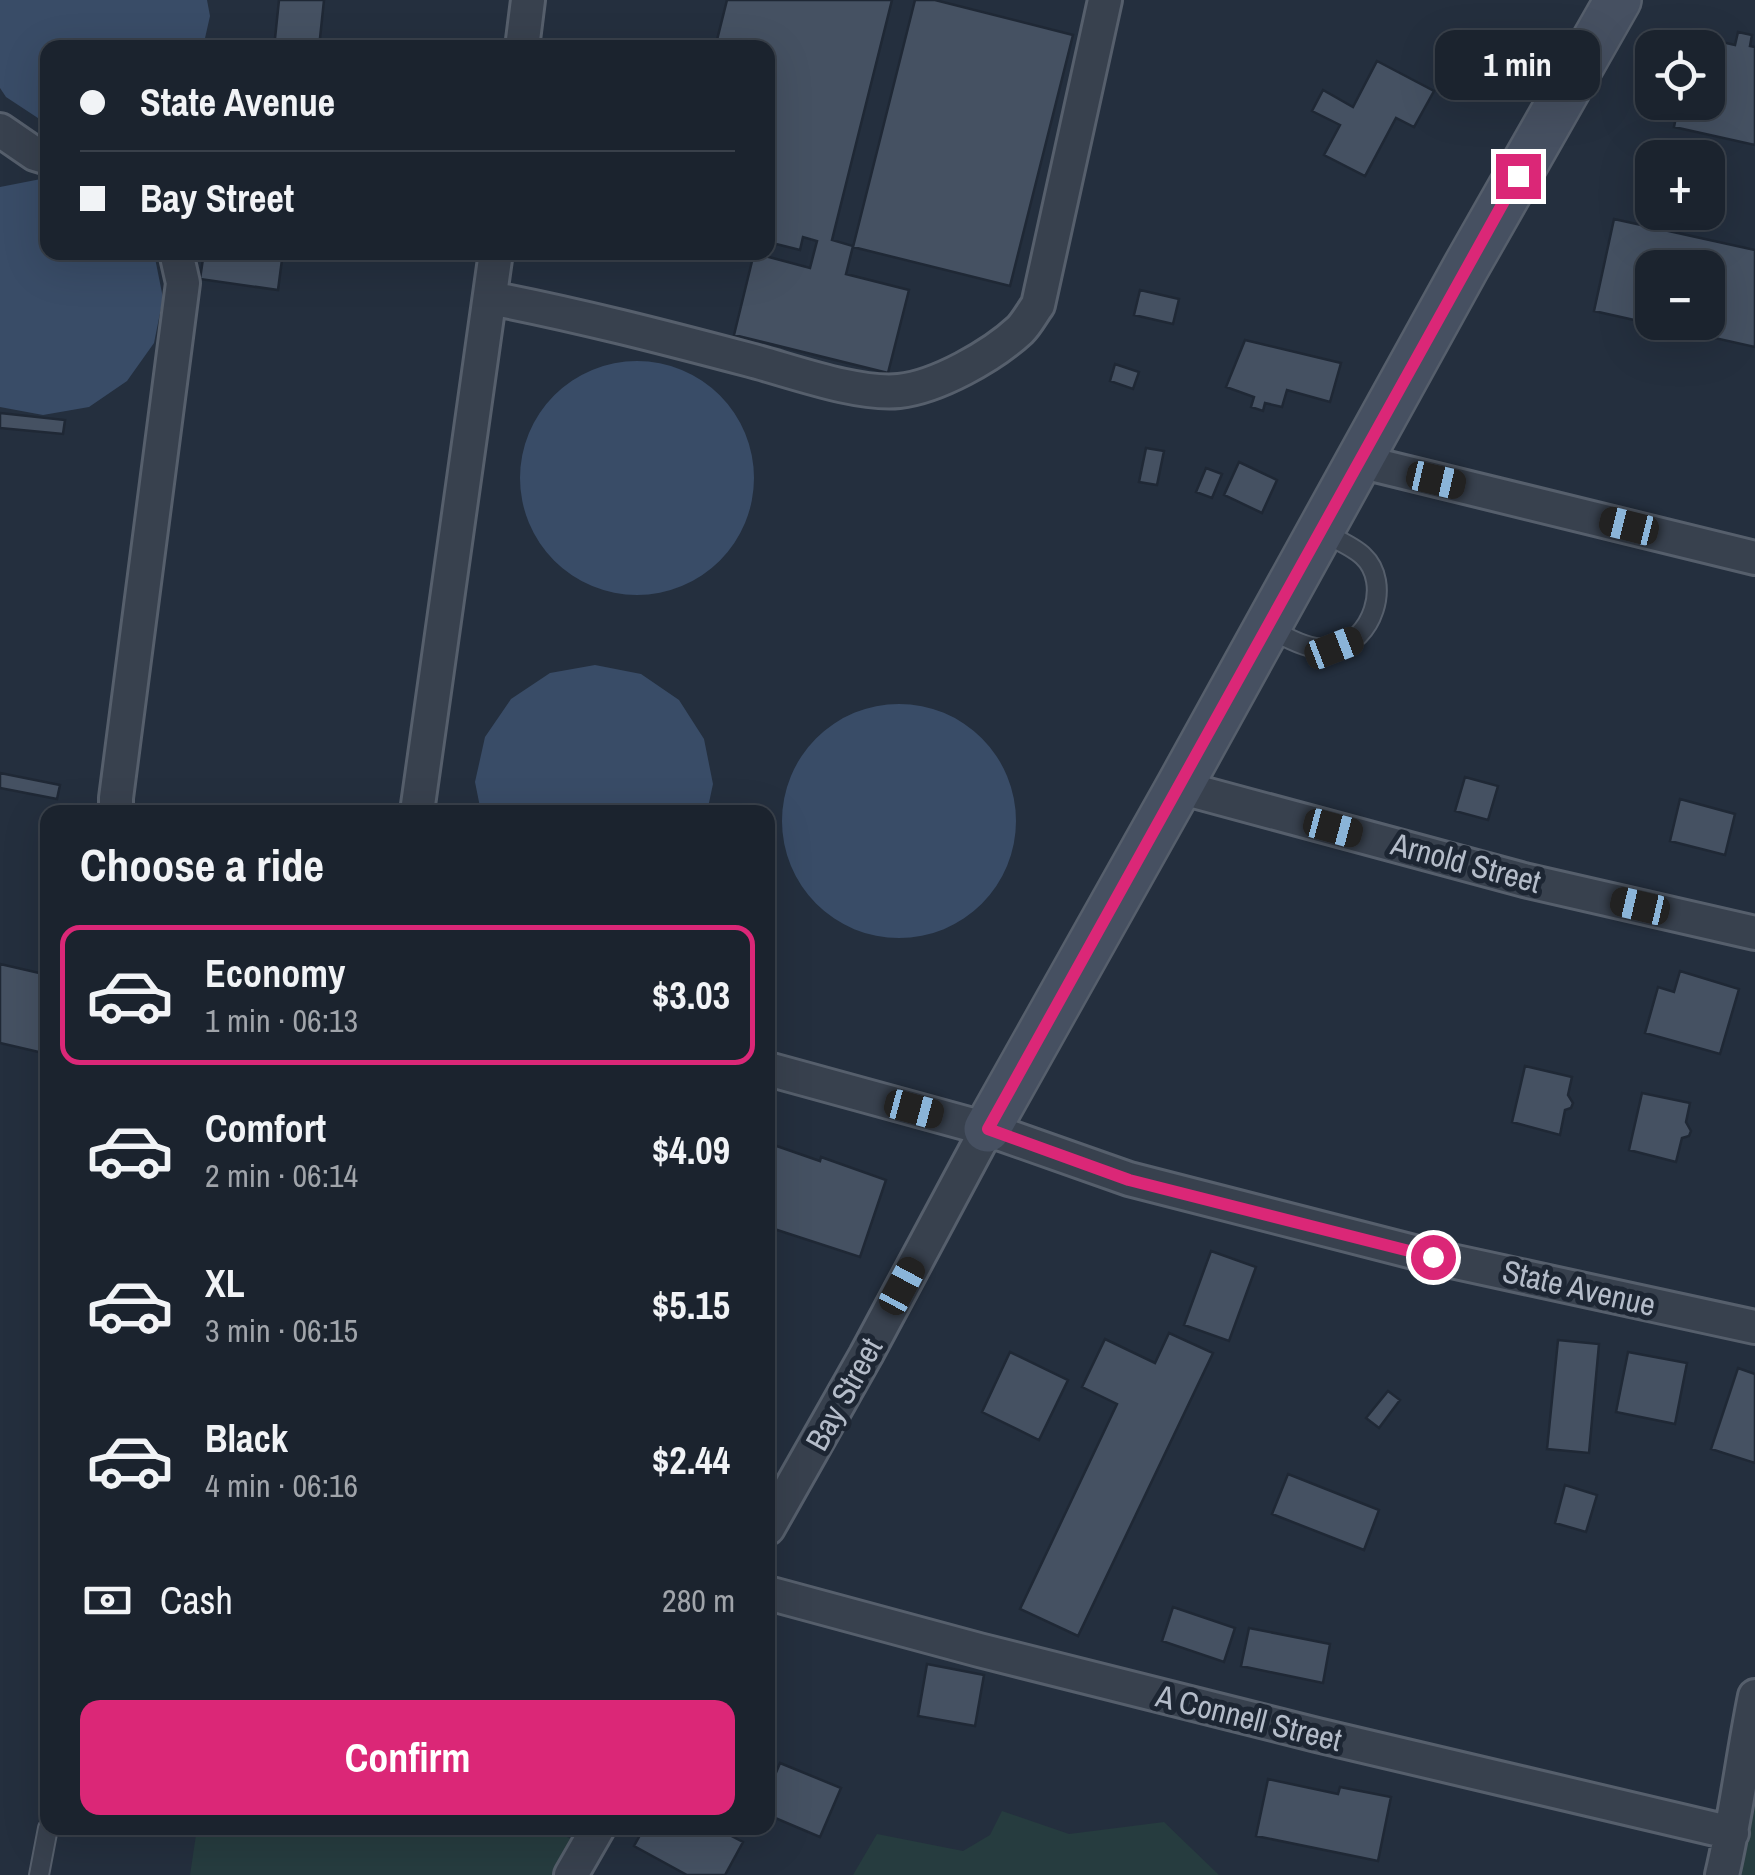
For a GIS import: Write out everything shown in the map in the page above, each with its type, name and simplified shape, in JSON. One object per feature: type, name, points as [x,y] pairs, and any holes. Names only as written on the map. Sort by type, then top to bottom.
[{"type":"main road","name":"Bay Street","points":[[988,1129],[1618,0]]},
{"type":"street","points":[[523,40],[528,0]]},
{"type":"street","points":[[490,298],[607,322],[855,388],[896,391],[936,380],[1007,340],[1024,327],[1038,305],[1105,0]]},
{"type":"street","points":[[0,130],[40,154]]},
{"type":"street","points":[[116,805],[183,283],[178,260]]},
{"type":"street","points":[[418,805],[495,260]]},
{"type":"street","points":[[1359,461],[1755,558]]},
{"type":"street","name":"Arnold Street","points":[[1180,787],[1524,880],[1755,933]]},
{"type":"street","name":"State Avenue","points":[[775,1071],[988,1129],[1129,1180],[1433,1257],[1755,1327]]},
{"type":"street","name":"Bay Street","points":[[775,1516],[988,1129]]},
{"type":"street","name":"A Connell Street","points":[[775,1595],[1316,1736],[1732,1833]]},
{"type":"street","points":[[1722,1875],[1755,1696]]},
{"type":"street","points":[[570,1875],[590,1835]]},
{"type":"lane","points":[[1267,628],[1306,646],[1334,648],[1356,640],[1369,622],[1376,600],[1375,575],[1363,556],[1321,531]]},
{"type":"lane","points":[[40,1875],[47,1835]]},
{"type":"green space","points":[[1742,1803],[1755,1805],[1755,1875],[1721,1875]]},
{"type":"green space","points":[[1002,1811],[1069,1834],[1164,1822],[1219,1875],[853,1875],[877,1834],[963,1851],[990,1835]]},
{"type":"green space","points":[[196,1835],[563,1835],[584,1845],[569,1875],[190,1875]]},
{"type":"water","points":[[0,0],[207,0],[210,16],[205,40],[40,40],[40,119],[6,97],[0,88]]},
{"type":"water","points":[[40,179],[40,260],[155,260],[163,298],[154,343],[127,381],[89,407],[43,415],[0,407],[0,187]]},
{"type":"water","points":[[637,361],[682,370],[720,395],[745,433],[754,478],[745,523],[720,561],[682,586],[637,595],[592,586],[554,561],[529,523],[520,478],[529,433],[554,395],[592,370]]},
{"type":"water","points":[[595,665],[641,674],[679,700],[704,739],[713,784],[708,805],[480,805],[475,782],[485,737],[511,699],[550,673]]},
{"type":"water","points":[[899,704],[944,713],[982,738],[1007,776],[1016,821],[1007,866],[982,904],[944,929],[899,938],[854,929],[816,904],[791,866],[782,821],[791,776],[816,738],[854,713]]},
{"type":"building","points":[[279,0],[324,0],[320,40],[275,40]]},
{"type":"building","points":[[727,0],[892,0],[832,240],[853,246],[846,274],[909,290],[888,373],[734,335],[752,260],[775,259],[810,268],[817,241],[803,237],[800,250],[775,244],[775,40],[717,40]]},
{"type":"building","points":[[915,0],[935,0],[1073,35],[1010,286],[853,247]]},
{"type":"building","points":[[1738,32],[1752,35],[1755,145],[1674,127],[1675,120],[1725,120],[1725,43],[1735,45]]},
{"type":"building","points":[[1377,61],[1434,91],[1414,127],[1396,118],[1365,176],[1324,155],[1340,125],[1312,111],[1323,90],[1353,107]]},
{"type":"building","points":[[1614,219],[1635,224],[1635,230],[1664,230],[1755,250],[1755,347],[1724,340],[1725,250],[1635,250],[1635,320],[1594,311]]},
{"type":"building","points":[[203,260],[282,260],[278,290],[200,279]]},
{"type":"building","points":[[1140,290],[1179,299],[1173,324],[1134,315]]},
{"type":"building","points":[[1245,340],[1341,363],[1330,402],[1287,390],[1282,407],[1265,403],[1263,411],[1251,407],[1254,397],[1226,387]]},
{"type":"building","points":[[1115,364],[1139,372],[1133,389],[1110,381]]},
{"type":"building","points":[[0,413],[65,420],[63,434],[0,428]]},
{"type":"building","points":[[1146,448],[1164,451],[1157,485],[1139,482]]},
{"type":"building","points":[[1239,462],[1277,480],[1262,513],[1224,495]]},
{"type":"building","points":[[1206,468],[1222,474],[1212,498],[1196,492]]},
{"type":"building","points":[[0,773],[60,785],[57,799],[0,788]]},
{"type":"building","points":[[1465,777],[1498,786],[1488,820],[1455,811]]},
{"type":"building","points":[[1680,799],[1735,814],[1725,855],[1670,841]]},
{"type":"building","points":[[0,964],[40,973],[40,1052],[0,1043]]},
{"type":"building","points":[[1680,971],[1739,989],[1720,1054],[1645,1033],[1658,987],[1674,992]]},
{"type":"building","points":[[1525,1066],[1572,1077],[1568,1095],[1573,1103],[1565,1110],[1560,1135],[1512,1122]]},
{"type":"building","points":[[1642,1093],[1690,1103],[1686,1122],[1691,1131],[1682,1138],[1676,1162],[1629,1150]]},
{"type":"building","points":[[775,1145],[886,1180],[860,1257],[775,1229]]},
{"type":"building","points":[[1211,1251],[1256,1267],[1229,1341],[1184,1325]]},
{"type":"building","points":[[1169,1333],[1213,1353],[1078,1636],[1020,1609],[1117,1404],[1082,1387],[1105,1339],[1155,1363]]},
{"type":"building","points":[[1558,1340],[1599,1344],[1589,1453],[1547,1449]]},
{"type":"building","points":[[1010,1352],[1068,1380],[1039,1440],[982,1412]]},
{"type":"building","points":[[1628,1352],[1687,1363],[1675,1424],[1616,1412]]},
{"type":"building","points":[[1738,1368],[1755,1374],[1755,1463],[1711,1449]]},
{"type":"building","points":[[1388,1391],[1400,1400],[1379,1428],[1366,1418]]},
{"type":"building","points":[[1288,1474],[1379,1510],[1364,1550],[1272,1514]]},
{"type":"building","points":[[1565,1485],[1597,1495],[1586,1532],[1555,1523]]},
{"type":"building","points":[[1173,1607],[1235,1628],[1224,1662],[1162,1641]]},
{"type":"building","points":[[1249,1628],[1330,1644],[1323,1683],[1241,1666]]},
{"type":"building","points":[[927,1664],[984,1675],[975,1726],[918,1716]]},
{"type":"building","points":[[780,1763],[841,1788],[820,1837],[775,1818],[775,1775]]},
{"type":"building","points":[[1268,1779],[1338,1794],[1340,1787],[1391,1797],[1378,1861],[1256,1836]]},
{"type":"building","points":[[640,1835],[730,1835],[743,1842],[725,1875],[687,1875],[634,1846]]},
{"type":"route","points":[[1433,1257],[1129,1180],[988,1129],[1518,176]]}]
